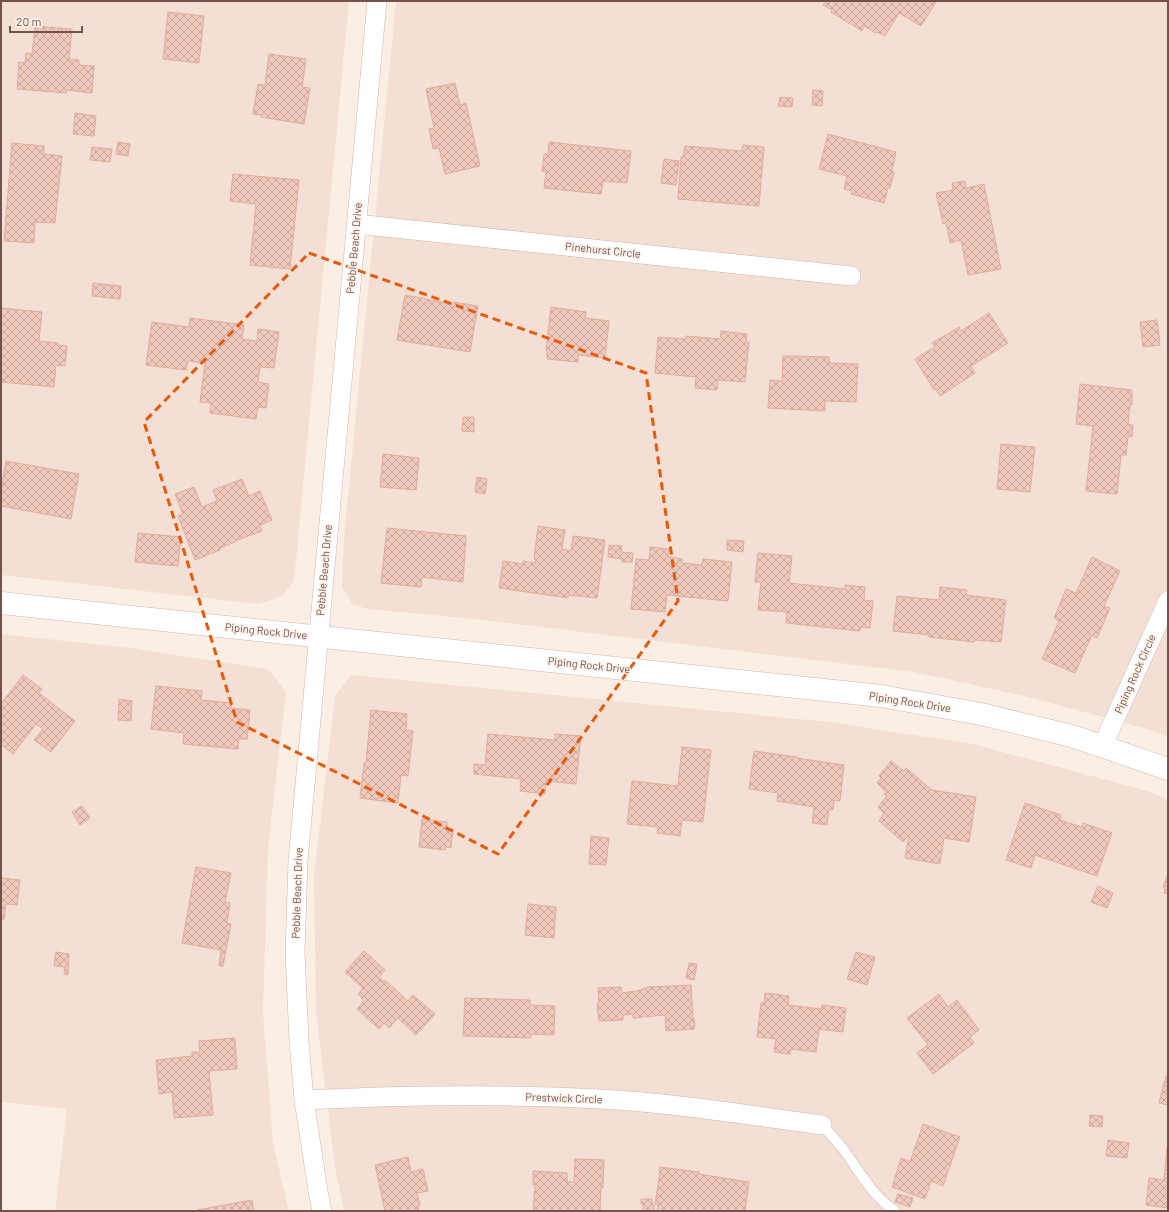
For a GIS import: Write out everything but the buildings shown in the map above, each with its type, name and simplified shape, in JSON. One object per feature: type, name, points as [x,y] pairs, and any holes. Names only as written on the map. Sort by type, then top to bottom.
[{"type":"street","name":"Pebble Beach Drive","points":[[322,1211],[304,1100],[299,1041],[295,952],[298,861],[377,1]]},
{"type":"street","name":"Pinehurst Circle","points":[[356,224],[851,276]]},
{"type":"street","name":"Piping Rock Circle","points":[[1102,747],[1168,601]]},
{"type":"street","name":"Piping Rock Drive","points":[[1,603],[881,696],[981,714],[1072,736],[1168,769]]},
{"type":"street","name":"Prestwick Circle","points":[[304,1100],[367,1097],[485,1095],[601,1099],[707,1109],[822,1125]]},
{"type":"lane","points":[[822,1125],[846,1152],[868,1186],[895,1211]]},
{"type":"highlighted area","points":[[309,253],[646,373],[678,601],[498,854],[237,722],[144,422]]},
{"type":"shaded area","points":[[1,1],[349,1],[294,581],[282,596],[259,604],[1,575]]},
{"type":"shaded area","points":[[396,1],[1168,1],[1168,737],[1144,728],[1024,696],[914,672],[483,620],[369,609],[353,605],[342,587],[344,538]]},
{"type":"shaded area","points":[[1,634],[130,648],[268,669],[286,692],[268,848],[263,1012],[273,1143],[289,1211],[55,1211],[67,1109],[1,1102]]},
{"type":"shaded area","points":[[351,675],[829,722],[973,744],[1151,792],[1168,800],[1168,1211],[344,1211],[335,1167],[316,1013],[314,876],[335,696]]}]
